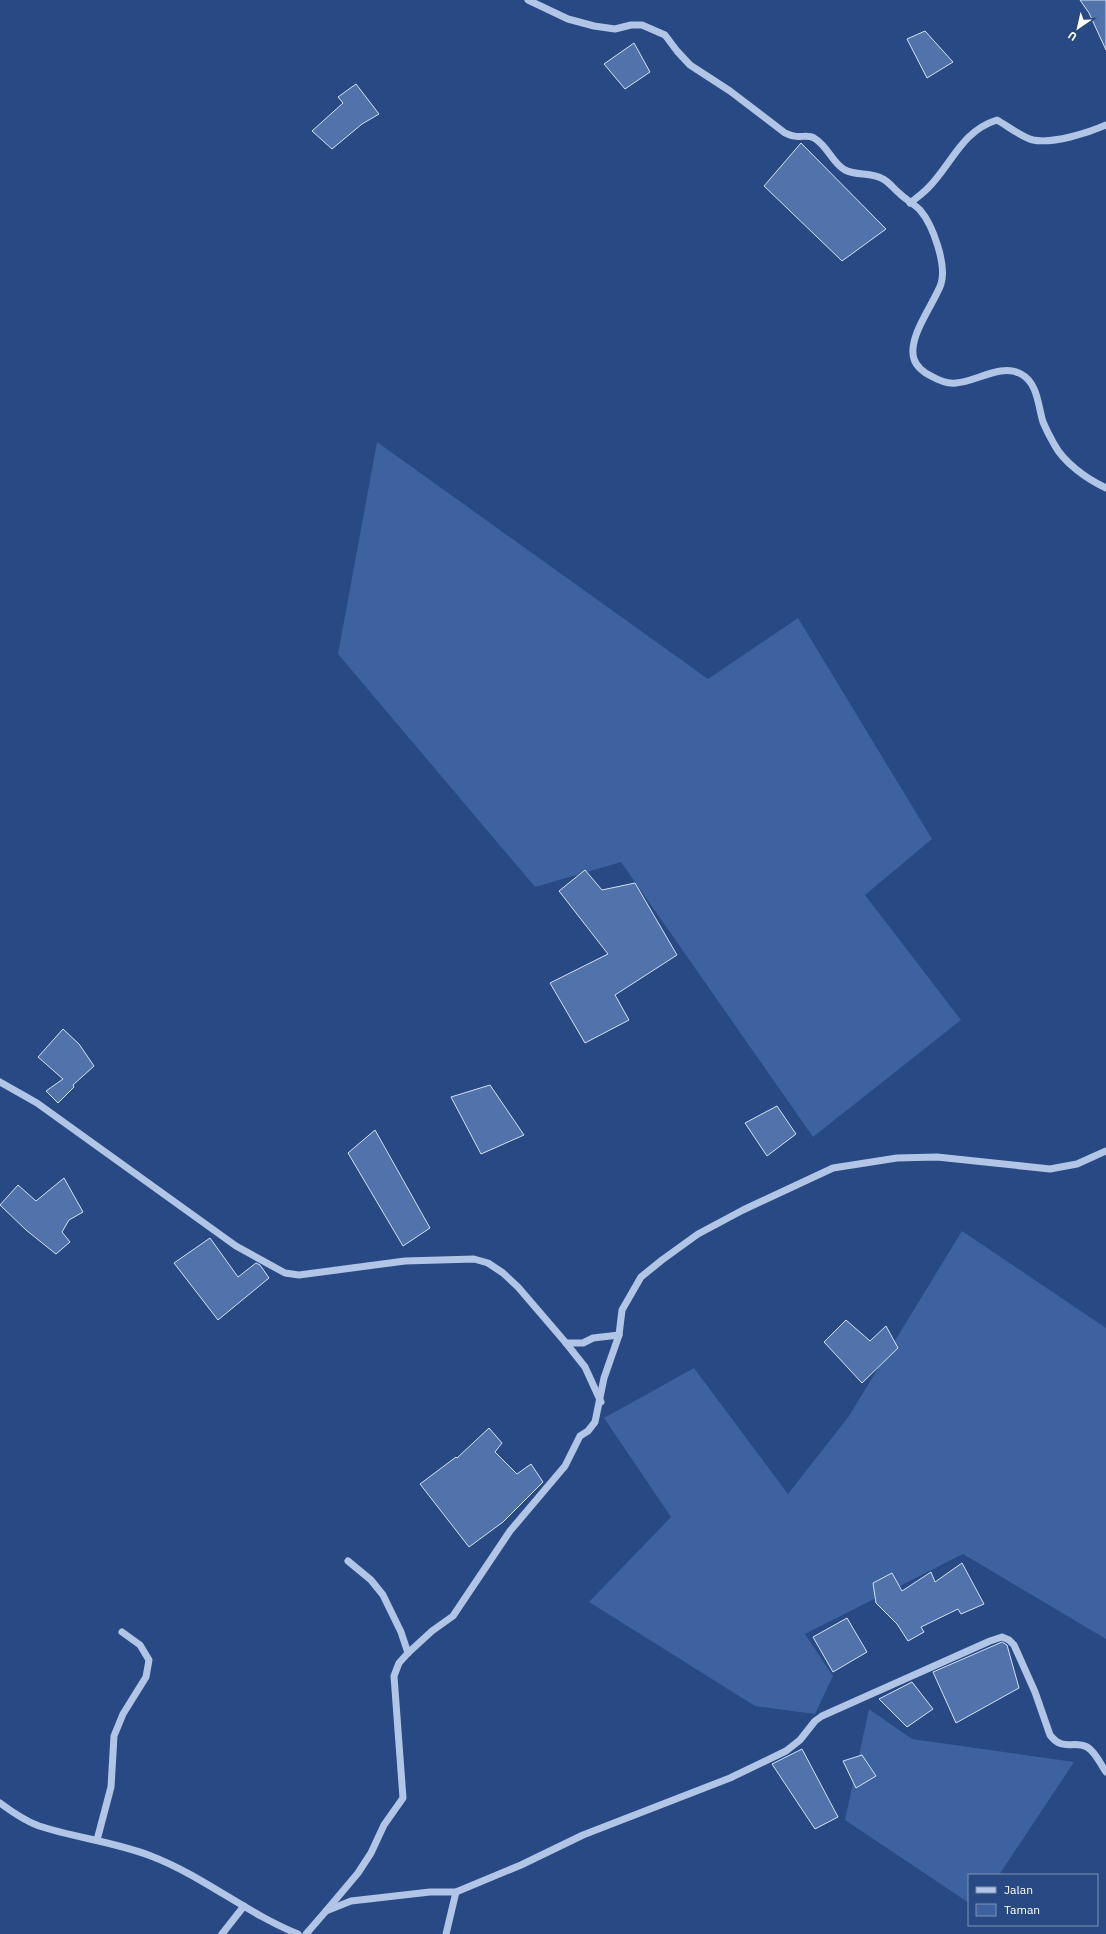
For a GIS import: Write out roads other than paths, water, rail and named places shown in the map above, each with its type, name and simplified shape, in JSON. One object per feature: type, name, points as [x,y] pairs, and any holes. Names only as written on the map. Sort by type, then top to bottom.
[{"type":"street","points":[[528,0],[568,19],[594,26],[615,28],[631,25],[642,25],[665,34],[677,51],[690,65],[730,91],[785,133],[795,137],[812,137],[820,142],[837,165],[854,173],[865,173],[883,179],[919,210],[928,223],[938,247],[943,268],[941,283],[918,334],[913,350],[914,360],[925,374],[940,381],[955,384],[971,381],[990,374],[1007,372],[1021,374],[1030,383],[1037,394],[1044,424],[1054,446],[1073,467],[1106,488]]},
{"type":"street","points":[[910,203],[927,189],[968,138],[980,127],[997,120],[1032,140],[1045,141],[1085,133],[1106,125]]},
{"type":"street","points":[[0,1082],[36,1103],[236,1246],[285,1273],[299,1275],[405,1262],[474,1259],[488,1263],[503,1273],[518,1287],[566,1343],[585,1367],[601,1402]]},
{"type":"street","points":[[306,1934],[358,1873],[371,1853],[384,1825],[403,1798],[394,1676],[399,1663],[432,1631],[453,1616],[510,1531],[565,1466],[580,1436],[588,1431],[595,1422],[601,1402],[604,1378],[619,1335],[622,1310],[641,1277],[698,1234],[743,1210],[833,1168],[897,1158],[937,1157],[1050,1169],[1077,1164],[1106,1151]]},
{"type":"street","points":[[566,1343],[583,1343],[593,1338],[619,1335]]},
{"type":"street","points":[[348,1561],[371,1580],[384,1595],[401,1632],[408,1653]]},
{"type":"street","points":[[97,1840],[111,1787],[114,1736],[123,1714],[146,1677],[149,1660],[140,1645],[122,1632]]},
{"type":"street","points":[[326,1911],[351,1901],[430,1892],[456,1892],[522,1865],[583,1835],[730,1778],[786,1751],[800,1740],[815,1721],[822,1716],[971,1649],[1002,1638],[1009,1640],[1014,1645],[1035,1692],[1050,1735],[1061,1745],[1086,1746],[1106,1772]]},
{"type":"street","points":[[0,1803],[14,1814],[38,1826],[97,1840],[151,1856],[222,1891],[244,1906],[298,1934]]},
{"type":"street","points":[[446,1934],[456,1892]]},
{"type":"street","points":[[222,1934],[244,1906]]}]
